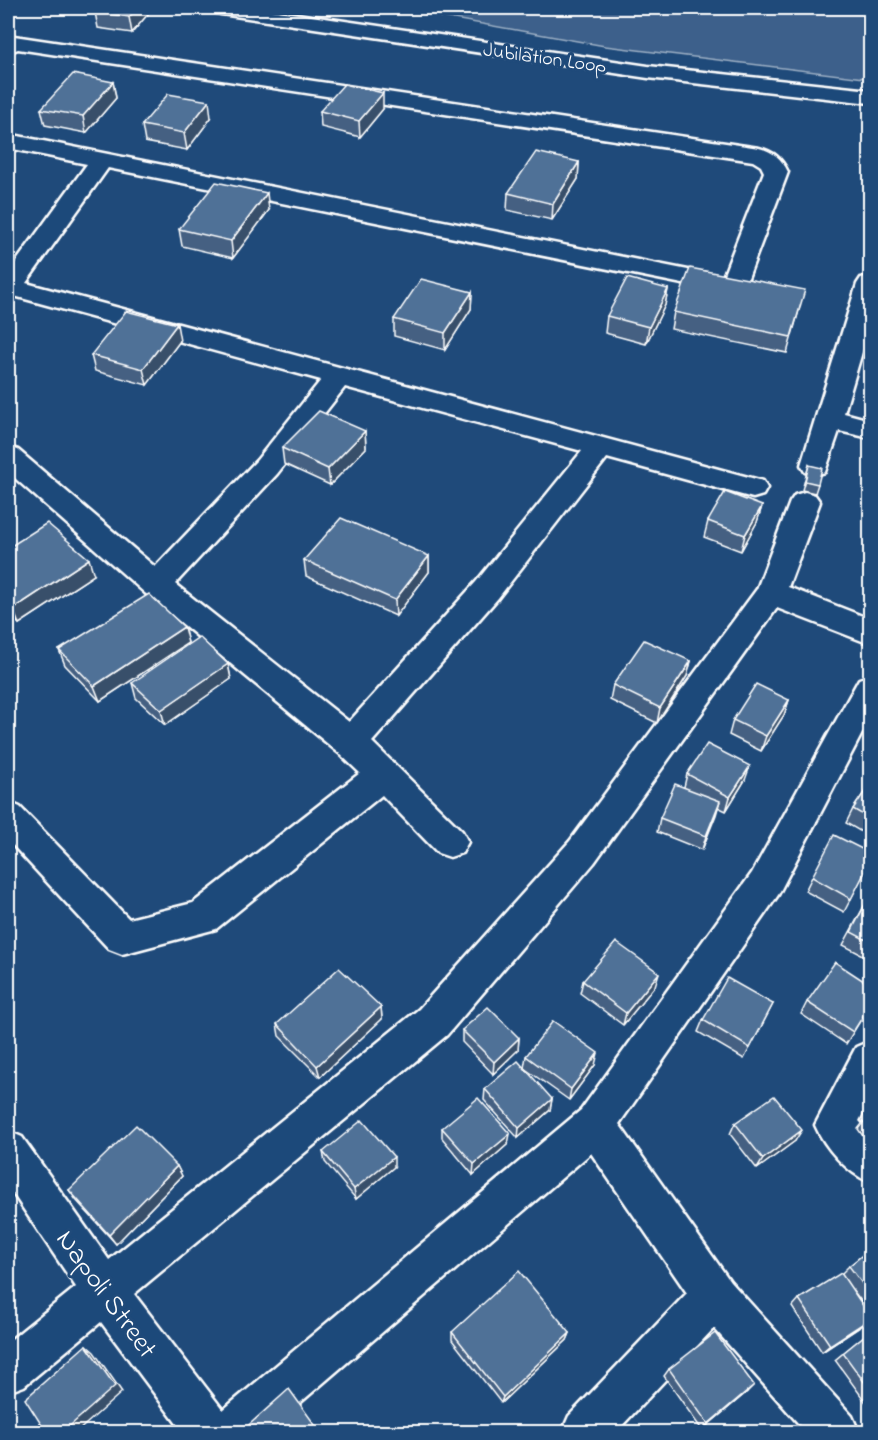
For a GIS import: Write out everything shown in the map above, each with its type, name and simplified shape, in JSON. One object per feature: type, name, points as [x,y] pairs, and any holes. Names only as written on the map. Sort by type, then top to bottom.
[{"type":"street","name":"Jubilation Loop","points":[[222,8],[512,53],[870,97]]},
{"type":"street","points":[[8,48],[14,42],[759,155],[771,162],[776,172],[742,288],[8,141]]},
{"type":"street","points":[[102,160],[9,288],[753,488]]},
{"type":"street","points":[[8,1370],[433,1022],[582,852],[771,593],[805,502],[823,497],[828,477],[815,465],[870,284]]},
{"type":"street","points":[[156,585],[267,467],[338,377]]},
{"type":"street","points":[[829,418],[870,429]]},
{"type":"street","points":[[351,743],[487,590],[601,447]]},
{"type":"street","points":[[8,457],[156,585],[351,743],[450,842]]},
{"type":"street","points":[[771,593],[870,632]]},
{"type":"street","points":[[232,1432],[595,1124],[765,884],[870,688]]},
{"type":"street","points":[[8,817],[122,937],[203,917],[384,774]]},
{"type":"street","points":[[870,1060],[835,1125],[870,1162]]},
{"type":"street","points":[[595,1124],[716,1296],[836,1432]]},
{"type":"street","name":"Napoli Street","points":[[8,1151],[104,1290],[211,1432]]},
{"type":"street","points":[[585,1432],[716,1296]]},
{"type":"shaded area","points":[[393,8],[870,8],[870,75],[864,78],[605,46]]},
{"type":"building","points":[[98,8],[137,8],[129,17],[95,12]]},
{"type":"building","points":[[73,74],[113,82],[83,116],[41,109]]},
{"type":"building","points":[[344,84],[383,93],[359,121],[320,111]]},
{"type":"building","points":[[168,94],[209,101],[184,133],[142,125]]},
{"type":"building","points":[[536,152],[579,162],[553,204],[508,193]]},
{"type":"building","points":[[216,182],[267,193],[231,241],[179,229]]},
{"type":"building","points":[[690,268],[805,290],[791,337],[674,312]]},
{"type":"building","points":[[627,278],[668,289],[649,327],[607,316]]},
{"type":"building","points":[[421,279],[472,292],[445,333],[394,319]]},
{"type":"building","points":[[126,311],[177,324],[143,369],[91,355]]},
{"type":"building","points":[[319,411],[365,431],[328,469],[282,448]]},
{"type":"building","points":[[809,465],[822,468],[818,484],[805,481]]},
{"type":"building","points":[[725,492],[762,506],[745,535],[708,521]]},
{"type":"building","points":[[341,518],[429,556],[395,600],[304,560]]},
{"type":"building","points":[[47,523],[89,559],[13,609],[8,604],[8,548]]},
{"type":"building","points":[[149,594],[184,627],[94,686],[59,650]]},
{"type":"building","points":[[199,637],[228,664],[161,710],[132,683]]},
{"type":"building","points":[[644,640],[691,661],[660,708],[613,685]]},
{"type":"building","points":[[756,684],[789,700],[766,736],[733,720]]},
{"type":"building","points":[[707,744],[750,766],[730,797],[687,774]]},
{"type":"building","points":[[675,784],[720,801],[706,836],[660,818]]},
{"type":"building","points":[[870,784],[870,819],[853,809]]},
{"type":"building","points":[[834,835],[870,853],[870,862],[851,899],[812,877]]},
{"type":"building","points":[[870,895],[870,942],[851,932]]},
{"type":"building","points":[[616,942],[659,973],[626,1013],[583,981]]},
{"type":"building","points":[[835,962],[870,985],[870,1005],[853,1032],[807,1002]]},
{"type":"building","points":[[339,968],[381,1007],[317,1066],[277,1024]]},
{"type":"building","points":[[727,978],[773,1004],[750,1048],[703,1020]]},
{"type":"building","points":[[488,1007],[519,1038],[494,1062],[462,1030]]},
{"type":"building","points":[[553,1021],[598,1053],[571,1089],[526,1056]]},
{"type":"building","points":[[518,1061],[552,1099],[519,1128],[485,1089]]},
{"type":"building","points":[[774,1096],[802,1130],[763,1159],[735,1123]]},
{"type":"building","points":[[478,1098],[510,1134],[474,1164],[442,1128]]},
{"type":"building","points":[[362,1120],[394,1157],[354,1189],[323,1152]]},
{"type":"building","points":[[136,1125],[177,1166],[109,1235],[69,1190]]},
{"type":"building","points":[[870,1249],[870,1294],[849,1266]]},
{"type":"building","points":[[519,1271],[570,1333],[503,1397],[452,1332]]},
{"type":"building","points":[[841,1273],[870,1319],[830,1345],[799,1299]]},
{"type":"building","points":[[870,1331],[870,1390],[843,1353]]},
{"type":"building","points":[[715,1333],[754,1385],[708,1424],[669,1369]]},
{"type":"building","points":[[86,1345],[115,1386],[63,1432],[46,1432],[25,1399]]},
{"type":"building","points":[[289,1389],[320,1432],[241,1432]]}]
